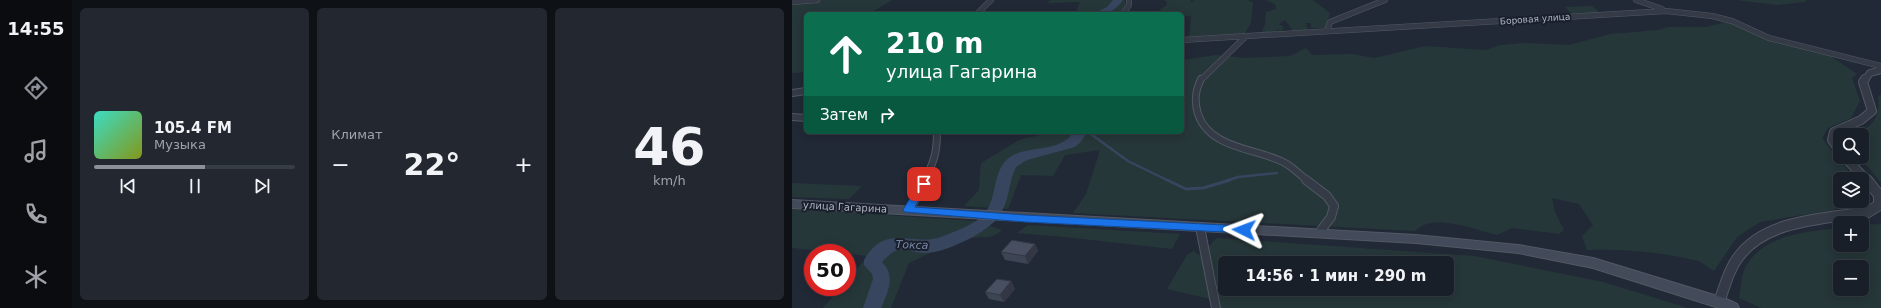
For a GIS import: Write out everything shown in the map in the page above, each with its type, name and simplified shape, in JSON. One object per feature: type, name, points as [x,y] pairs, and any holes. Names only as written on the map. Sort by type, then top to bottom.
[{"type":"main road","name":"улица Гагарина","points":[[792,204],[909,210],[1000,217],[1416,239],[1518,249],[1593,263],[1720,302],[1732,308]]},
{"type":"street","points":[[792,2],[817,0]]},
{"type":"street","points":[[979,12],[991,0]]},
{"type":"street","points":[[1124,12],[1129,5],[1129,0]]},
{"type":"street","points":[[1327,31],[1330,22],[1341,16],[1384,0]]},
{"type":"street","points":[[1636,0],[1666,11]]},
{"type":"street","name":"Боровая улица","points":[[1184,40],[1422,27],[1666,11],[1712,16],[1732,21],[1769,38],[1881,66]]},
{"type":"street","points":[[1246,36],[1201,79],[1196,89],[1195,104],[1198,116],[1202,125],[1224,142],[1284,162],[1327,196],[1334,206],[1331,217],[1319,233]]},
{"type":"street","points":[[1855,60],[1869,67],[1870,73]]},
{"type":"street","points":[[1843,128],[1861,120],[1872,111],[1863,82],[1870,73],[1881,70]]},
{"type":"street","points":[[792,93],[804,91]]},
{"type":"street","points":[[792,117],[804,118]]},
{"type":"street","points":[[909,210],[933,164],[937,151],[937,134]]},
{"type":"street","points":[[1720,302],[1736,260],[1752,243],[1779,227],[1868,212],[1879,205],[1879,195],[1873,186],[1851,164]]},
{"type":"street","points":[[1200,227],[1216,308]]},
{"type":"shaded area","points":[[792,0],[892,0],[872,12],[804,12],[804,72],[792,73]]},
{"type":"shaded area","points":[[1052,0],[1125,0],[1125,5],[1120,12],[1076,12],[1080,2],[1046,3]]},
{"type":"shaded area","points":[[1164,0],[1191,0],[1191,2],[1194,0],[1248,0],[1253,3],[1251,23],[1244,35],[1189,38],[1191,16],[1184,16],[1184,12],[1158,12],[1159,10],[1167,5],[1167,2]]},
{"type":"shaded area","points":[[1265,0],[1313,0],[1330,13],[1325,28],[1311,28],[1311,23],[1306,23],[1309,35],[1297,36],[1285,20],[1279,24],[1284,27],[1282,31],[1276,30],[1276,34],[1261,35],[1265,24],[1266,12],[1276,9],[1275,4]]},
{"type":"shaded area","points":[[1736,0],[1807,0],[1804,2],[1777,5]]},
{"type":"shaded area","points":[[1592,6],[1600,13],[1572,14],[1565,7]]},
{"type":"shaded area","points":[[1730,21],[1762,37],[1826,53],[1857,74],[1852,78],[1860,101],[1851,118],[1828,128],[1822,138],[1833,152],[1833,164],[1843,164],[1849,172],[1833,172],[1833,208],[1837,208],[1833,210],[1760,222],[1737,237],[1714,271],[1698,261],[1671,255],[1615,250],[1587,250],[1582,236],[1593,225],[1579,204],[1552,198],[1555,212],[1564,230],[1559,234],[1512,228],[1497,235],[1454,224],[1443,223],[1432,223],[1415,231],[1073,213],[1086,194],[1100,150],[1065,155],[1053,176],[1021,175],[1008,209],[964,206],[979,190],[981,163],[1021,139],[1046,134],[1184,134],[1184,60],[1216,55],[1244,58],[1290,56],[1306,48],[1312,55],[1352,54],[1375,58],[1425,46],[1485,50],[1501,45],[1523,43],[1569,45],[1610,34],[1659,30],[1668,27],[1706,27]]},
{"type":"shaded area","points":[[1881,94],[1881,183],[1866,164],[1869,164],[1869,128],[1865,128],[1874,121],[1876,117],[1878,111],[1878,97]]},
{"type":"shaded area","points":[[792,183],[862,186],[849,199],[792,197]]},
{"type":"shaded area","points":[[792,209],[975,221],[1002,230],[990,237],[972,238],[960,241],[909,263],[891,308],[823,308],[833,296],[856,296],[856,270],[868,256],[856,255],[856,244],[804,244],[804,249],[792,248]]},
{"type":"shaded area","points":[[1881,224],[1881,308],[1761,308],[1739,298],[1745,268],[1753,257],[1774,241],[1800,233],[1833,229],[1833,252],[1869,252],[1869,225]]},
{"type":"shaded area","points":[[1028,225],[1180,234],[1172,249],[1017,233]]},
{"type":"shaded area","points":[[1217,238],[1475,256],[1603,282],[1688,308],[1221,308],[1219,296],[1454,296],[1454,256],[1218,256],[1218,292],[1209,246]]},
{"type":"shaded area","points":[[1193,251],[1203,257],[1210,299],[1167,289],[1187,255]]},
{"type":"building","points":[[1012,240],[1035,244],[1025,256],[1001,252]]},
{"type":"building","points":[[997,279],[1011,281],[1000,295],[985,292]]},
{"type":"waterway","points":[[1103,12],[1110,9],[1118,0]]},
{"type":"waterway","name":"Токса","points":[[872,308],[881,285],[881,274],[873,265],[873,260],[882,251],[899,243],[925,247],[940,244],[984,223],[994,213],[998,205],[1007,171],[1015,160],[1030,154],[1055,149],[1070,144],[1079,134]]},
{"type":"waterway","points":[[1091,134],[1128,161],[1169,181]]},
{"type":"waterway","points":[[1226,181],[1238,177],[1277,173]]},
{"type":"waterway","points":[[1167,180],[1186,189],[1203,188],[1230,180]]},
{"type":"route","points":[[924,184],[909,210],[971,215],[1244,230]]}]
